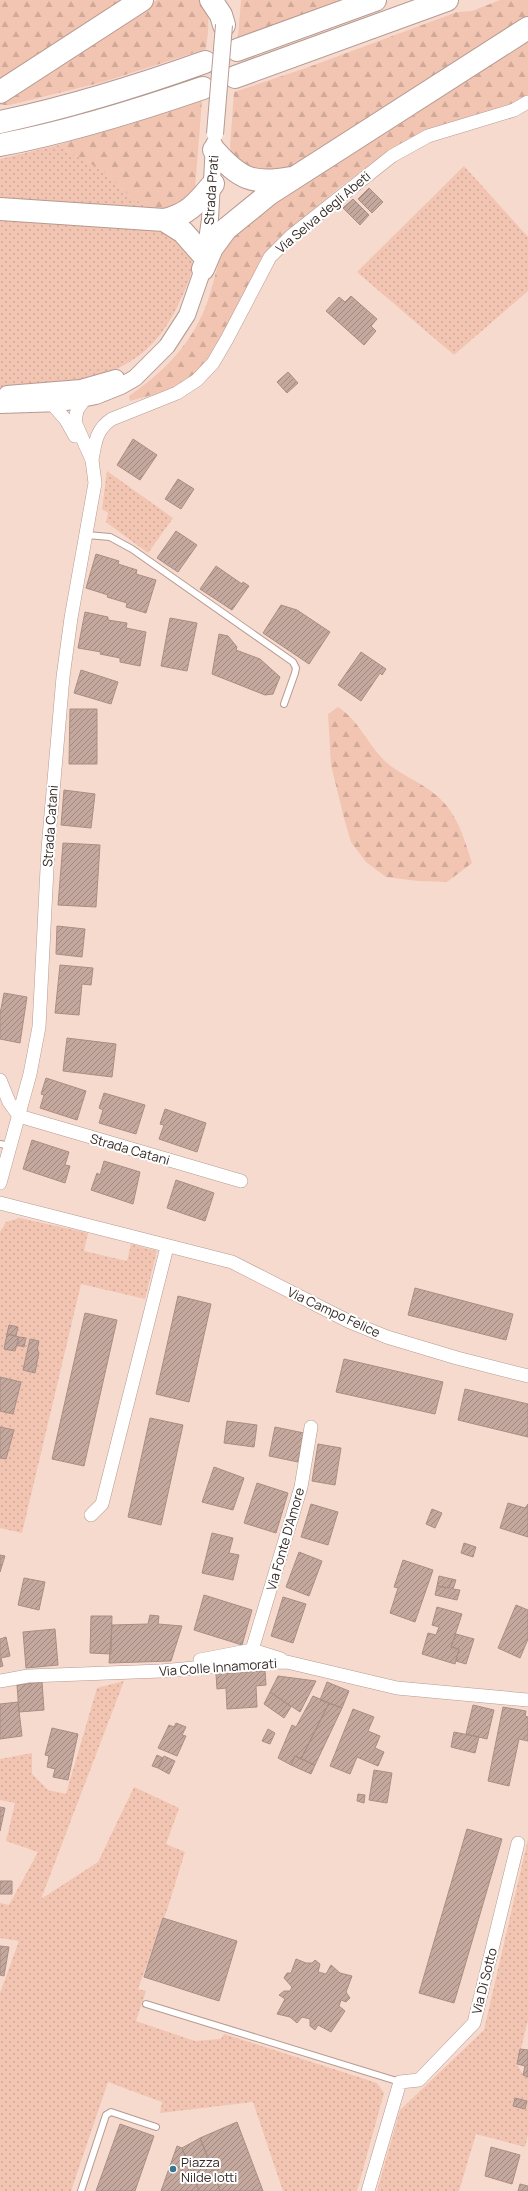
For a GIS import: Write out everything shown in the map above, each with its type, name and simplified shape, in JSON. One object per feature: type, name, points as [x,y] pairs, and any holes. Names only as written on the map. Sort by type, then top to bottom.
[{"type":"highway","points":[[0,92],[142,0]]},
{"type":"highway","points":[[211,0],[221,14],[224,25]]},
{"type":"highway","points":[[237,50],[375,0]]},
{"type":"highway","points":[[235,77],[447,0]]},
{"type":"highway","points":[[164,220],[183,232],[204,263],[212,248],[226,229],[248,210],[292,178],[357,139],[528,28]]},
{"type":"highway","points":[[0,122],[59,108],[140,85],[205,62]]},
{"type":"highway","points":[[0,145],[93,123],[140,110],[203,88]]},
{"type":"highway","points":[[214,142],[237,174],[252,180],[270,182],[292,178]]},
{"type":"highway","points":[[0,209],[164,220],[174,218],[191,209],[213,184]]},
{"type":"street","name":"Strada Prati","points":[[0,405],[52,404],[84,400],[121,386],[136,378],[167,346],[180,328],[196,294],[204,263],[213,184],[214,142],[226,0]]},
{"type":"street","name":"Via Selva degli Abeti","points":[[92,460],[97,435],[104,424],[177,393],[202,374],[213,362],[228,338],[270,257],[291,236],[337,198],[392,156],[428,136],[514,110],[528,102]]},
{"type":"street","name":"Strada Prati","points":[[0,395],[81,388],[115,378],[130,370],[148,364]]},
{"type":"street","name":"Strada Catani","points":[[0,1183],[5,1145],[19,1116],[30,1074],[39,1027],[48,848],[63,677],[71,618],[87,535],[95,483],[92,460],[75,422],[77,410],[84,400]]},
{"type":"street","points":[[52,404],[66,420],[81,448],[92,460]]},
{"type":"street","points":[[0,1080],[9,1102],[19,1116]]},
{"type":"street","name":"Strada Catani","points":[[19,1116],[241,1181]]},
{"type":"street","name":"Via Campo Felice","points":[[0,1203],[167,1247],[232,1262],[350,1322],[387,1337],[457,1358],[528,1376]]},
{"type":"street","points":[[90,1515],[102,1504],[167,1247]]},
{"type":"street","name":"Via Fonte D'Amore","points":[[252,1650],[301,1487],[311,1427]]},
{"type":"street","points":[[194,1667],[198,1660],[252,1650],[258,1650],[288,1662]]},
{"type":"street","name":"Via Colle Innamorati","points":[[0,1681],[28,1676],[161,1671],[194,1667],[288,1662],[397,1688],[528,1700]]},
{"type":"street","name":"Via Di Sotto","points":[[400,2082],[419,2080],[474,2023],[518,1843]]},
{"type":"street","points":[[368,2191],[400,2082]]},
{"type":"lane","points":[[87,535],[110,537],[132,549],[293,662],[295,673],[284,704]]},
{"type":"lane","name":"Via Di Sotto","points":[[146,2004],[400,2082]]},
{"type":"lane","points":[[81,2191],[106,2115],[110,2112],[156,2127]]},
{"type":"green space","points":[[0,0],[129,0],[0,85]]},
{"type":"green space","points":[[157,0],[201,0],[207,11],[208,17],[206,49],[103,82],[10,105],[0,105],[0,101]]},
{"type":"green space","points":[[241,0],[344,0],[238,37]]},
{"type":"green space","points":[[500,0],[528,0],[528,18],[283,172],[257,173],[233,156],[230,147],[234,92],[306,68],[457,12],[472,11]]},
{"type":"green space","points":[[528,42],[528,98],[516,104],[413,137],[382,156],[340,187],[274,244],[260,263],[225,332],[207,360],[191,377],[155,398],[152,395],[130,401],[129,396],[152,379],[172,360],[197,326],[207,303],[223,252],[228,243],[242,228],[266,210]]},
{"type":"green space","points":[[202,100],[195,189],[185,204],[156,213],[130,196],[103,171],[58,145],[134,123]]},
{"type":"green space","points":[[58,145],[103,171],[130,196],[156,213],[0,202],[0,159]]},
{"type":"green space","points":[[464,166],[528,237],[528,291],[454,355],[357,272]]},
{"type":"green space","points":[[0,218],[171,231],[186,248],[190,255],[192,266],[190,278],[180,301],[165,328],[148,348],[128,363],[106,373],[82,380],[56,384],[0,388]]},
{"type":"green space","points":[[107,471],[173,518],[148,553],[106,522],[108,513],[102,509]]},
{"type":"green space","points":[[338,707],[351,718],[387,763],[425,787],[451,811],[456,820],[472,863],[447,882],[418,881],[386,877],[366,862],[351,842],[331,765],[328,714]]},
{"type":"green space","points":[[20,1218],[88,1233],[84,1251],[127,1261],[131,1244],[157,1251],[145,1299],[81,1284],[22,1533],[0,1528],[0,1232],[6,1222]]},
{"type":"green space","points":[[124,1681],[41,1899],[98,1862],[134,1787],[179,1808],[166,1844],[185,1852],[167,1910],[138,1989],[146,1991],[136,2021],[195,2041],[221,2039],[224,2034],[377,2083],[384,2093],[357,2191],[283,2191],[253,2102],[160,2113],[162,2102],[108,2082],[71,2191],[0,2191],[0,1993],[19,1941],[0,1938],[0,1903],[9,1905],[38,1852],[6,1841],[15,1803],[0,1800],[0,1759],[32,1753],[32,1774],[48,1790],[66,1794],[97,1688]]},
{"type":"green space","points":[[528,1839],[528,2020],[517,2064],[523,2075],[528,2077],[528,2135],[525,2147],[476,2134],[459,2191],[377,2191],[400,2110],[484,2030]]},
{"type":"building","points":[[369,188],[383,202],[372,213],[358,199]]},
{"type":"building","points":[[353,199],[369,215],[360,225],[343,208]]},
{"type":"building","points":[[351,296],[377,319],[371,326],[376,331],[364,345],[326,311],[339,297],[345,302]]},
{"type":"building","points":[[288,372],[298,383],[287,393],[277,382]]},
{"type":"building","points":[[133,439],[157,455],[140,480],[117,465]]},
{"type":"building","points":[[178,479],[194,489],[181,509],[165,499]]},
{"type":"building","points":[[176,531],[197,545],[178,572],[157,558]]},
{"type":"building","points":[[96,554],[119,561],[118,564],[137,570],[136,574],[156,580],[146,613],[126,607],[127,603],[107,597],[108,595],[86,588]]},
{"type":"building","points":[[216,566],[242,584],[243,582],[249,586],[232,610],[200,589]]},
{"type":"building","points":[[281,605],[297,610],[330,632],[309,664],[263,633]]},
{"type":"building","points":[[85,612],[108,617],[108,620],[127,623],[126,628],[146,632],[140,666],[120,662],[120,658],[100,654],[101,652],[78,648]]},
{"type":"building","points":[[170,618],[197,623],[187,671],[161,666]]},
{"type":"building","points":[[219,634],[228,636],[237,647],[236,650],[260,659],[280,677],[273,694],[265,695],[212,674]]},
{"type":"building","points":[[361,652],[386,669],[382,675],[380,673],[361,701],[338,685]]},
{"type":"building","points":[[81,670],[118,682],[111,704],[74,693]]},
{"type":"building","points":[[70,709],[97,709],[97,764],[69,764]]},
{"type":"building","points":[[64,790],[95,794],[91,828],[61,825]]},
{"type":"building","points":[[63,843],[100,845],[96,907],[58,905]]},
{"type":"building","points":[[57,926],[85,929],[82,957],[56,954]]},
{"type":"building","points":[[60,965],[93,968],[91,985],[82,984],[79,1015],[55,1013]]},
{"type":"building","points":[[4,993],[27,997],[20,1043],[0,1039],[0,1014]]},
{"type":"building","points":[[67,1038],[116,1044],[112,1077],[63,1071]]},
{"type":"building","points":[[46,1078],[86,1091],[77,1120],[40,1108],[44,1095],[41,1094]]},
{"type":"building","points":[[104,1093],[145,1105],[136,1134],[99,1123],[103,1110],[99,1108]]},
{"type":"building","points":[[165,1109],[206,1123],[197,1152],[159,1139],[164,1125],[160,1124]]},
{"type":"building","points":[[32,1140],[69,1152],[65,1165],[70,1166],[65,1183],[23,1169]]},
{"type":"building","points":[[104,1161],[140,1172],[133,1204],[91,1190],[97,1173],[100,1175]]},
{"type":"building","points":[[176,1180],[214,1193],[205,1221],[167,1208]]},
{"type":"building","points":[[415,1288],[513,1314],[506,1340],[408,1315]]},
{"type":"building","points":[[178,1296],[211,1304],[189,1402],[156,1394]]},
{"type":"building","points":[[85,1313],[117,1320],[84,1466],[52,1459]]},
{"type":"building","points":[[9,1325],[18,1327],[16,1336],[7,1334]]},
{"type":"building","points":[[7,1334],[19,1337],[15,1351],[4,1349]]},
{"type":"building","points":[[19,1337],[26,1338],[24,1347],[17,1345]]},
{"type":"building","points":[[30,1339],[39,1341],[37,1351],[39,1352],[35,1373],[23,1370]]},
{"type":"building","points":[[344,1359],[443,1382],[435,1414],[336,1392]]},
{"type":"building","points":[[0,1377],[21,1382],[13,1414],[0,1411]]},
{"type":"building","points":[[465,1389],[528,1404],[528,1437],[458,1420]]},
{"type":"building","points":[[150,1418],[183,1425],[161,1525],[128,1517]]},
{"type":"building","points":[[227,1421],[257,1425],[254,1447],[224,1443]]},
{"type":"building","points":[[0,1427],[14,1430],[6,1459],[0,1458]]},
{"type":"building","points":[[275,1427],[304,1433],[298,1462],[269,1456]]},
{"type":"building","points":[[318,1444],[341,1448],[335,1485],[312,1481]]},
{"type":"building","points":[[214,1467],[244,1478],[233,1510],[202,1502]]},
{"type":"building","points":[[257,1483],[288,1493],[276,1533],[244,1523]]},
{"type":"building","points":[[508,1503],[525,1508],[528,1504],[528,1537],[500,1528]]},
{"type":"building","points":[[311,1504],[338,1512],[328,1545],[301,1537]]},
{"type":"building","points":[[432,1509],[442,1513],[435,1528],[426,1524]]},
{"type":"building","points":[[212,1533],[233,1538],[229,1553],[239,1555],[233,1580],[202,1573]]},
{"type":"building","points":[[464,1543],[476,1547],[473,1557],[461,1553]]},
{"type":"building","points":[[299,1552],[322,1561],[309,1596],[286,1587]]},
{"type":"building","points":[[0,1555],[5,1556],[0,1572]]},
{"type":"building","points":[[403,1560],[433,1570],[415,1622],[390,1613],[398,1588],[394,1587]]},
{"type":"building","points":[[439,1576],[452,1579],[449,1588],[437,1586]]},
{"type":"building","points":[[24,1578],[45,1582],[39,1610],[18,1605]]},
{"type":"building","points":[[452,1579],[456,1580],[453,1589],[460,1590],[457,1600],[435,1595],[437,1586],[449,1588]]},
{"type":"building","points":[[204,1595],[252,1610],[242,1645],[194,1630]]},
{"type":"building","points":[[283,1597],[306,1604],[293,1643],[271,1636]]},
{"type":"building","points":[[516,1605],[528,1610],[528,1639],[520,1658],[498,1648]]},
{"type":"building","points":[[437,1607],[462,1614],[451,1647],[459,1649],[455,1664],[422,1654],[428,1633],[436,1635],[439,1627],[432,1625]]},
{"type":"building","points":[[150,1615],[159,1616],[158,1624],[182,1626],[171,1661],[109,1663],[112,1625],[148,1624]]},
{"type":"building","points":[[91,1616],[112,1616],[111,1654],[90,1653]]},
{"type":"building","points":[[55,1629],[58,1665],[26,1668],[23,1632]]},
{"type":"building","points":[[456,1634],[474,1639],[466,1664],[456,1661],[459,1649],[451,1647]]},
{"type":"building","points":[[6,1637],[10,1656],[1,1658],[3,1666],[0,1667],[0,1639]]},
{"type":"building","points":[[265,1671],[266,1685],[256,1686],[257,1707],[227,1709],[226,1688],[217,1689],[216,1674]]},
{"type":"building","points":[[278,1676],[316,1681],[300,1712],[270,1692]]},
{"type":"building","points":[[42,1682],[44,1710],[19,1712],[17,1685]]},
{"type":"building","points":[[327,1682],[349,1691],[342,1708],[320,1700]]},
{"type":"building","points":[[270,1692],[291,1707],[284,1718],[264,1704]]},
{"type":"building","points":[[313,1696],[329,1703],[301,1759],[295,1756],[291,1765],[278,1758],[292,1725],[296,1727]]},
{"type":"building","points":[[18,1702],[22,1736],[0,1739],[0,1704]]},
{"type":"building","points":[[329,1703],[342,1708],[315,1765],[301,1759]]},
{"type":"building","points":[[473,1705],[494,1710],[487,1739],[466,1734]]},
{"type":"building","points":[[503,1707],[526,1711],[525,1716],[528,1717],[528,1741],[519,1739],[509,1786],[488,1781]]},
{"type":"building","points":[[353,1709],[374,1717],[368,1731],[380,1736],[375,1748],[384,1752],[378,1766],[357,1757],[350,1774],[330,1766]]},
{"type":"building","points":[[176,1723],[186,1727],[182,1735],[186,1736],[177,1756],[158,1748],[169,1725],[174,1727]]},
{"type":"building","points":[[52,1728],[78,1734],[68,1780],[53,1777],[55,1769],[47,1767],[49,1756],[45,1755]]},
{"type":"building","points":[[268,1729],[275,1733],[270,1744],[262,1741]]},
{"type":"building","points":[[454,1732],[479,1737],[475,1753],[451,1747]]},
{"type":"building","points":[[157,1755],[163,1758],[158,1768],[152,1766]]},
{"type":"building","points":[[164,1756],[175,1761],[169,1774],[158,1768]]},
{"type":"building","points":[[295,1756],[315,1765],[311,1774],[291,1765]]},
{"type":"building","points":[[374,1770],[392,1773],[387,1803],[369,1800]]},
{"type":"building","points":[[358,1794],[365,1795],[364,1803],[357,1801]]},
{"type":"building","points":[[0,1807],[5,1808],[0,1831]]},
{"type":"building","points":[[467,1829],[502,1839],[454,2003],[419,1993]]},
{"type":"building","points":[[0,1881],[12,1881],[12,1894],[0,1894]]},
{"type":"building","points":[[163,1918],[237,1941],[219,2001],[144,1977]]},
{"type":"building","points":[[0,1946],[9,1947],[4,1976],[0,1975]]},
{"type":"building","points":[[296,1959],[306,1963],[312,1963],[315,1960],[320,1964],[318,1972],[326,1974],[331,1965],[340,1973],[352,1976],[346,1992],[350,1998],[346,2002],[341,2000],[339,2006],[345,2011],[331,2032],[318,2025],[315,2030],[310,2026],[310,2019],[302,2017],[297,2023],[290,2017],[277,2014],[285,1999],[279,1995],[284,1991],[290,1991],[292,1987],[284,1978],[287,1973],[291,1973]]},
{"type":"building","points":[[520,2049],[528,2050],[528,2077],[523,2075],[525,2066],[517,2064]]},
{"type":"building","points":[[515,2098],[527,2101],[525,2109],[513,2106]]},
{"type":"building","points":[[237,2122],[263,2191],[220,2191],[213,2170],[221,2167],[219,2163],[211,2166],[200,2138]]},
{"type":"building","points":[[120,2124],[154,2136],[135,2191],[96,2191]]},
{"type":"building","points":[[200,2138],[220,2191],[199,2191],[182,2148]]},
{"type":"building","name":"Piazza Nilde Iotti","points":[[177,2146],[182,2148],[199,2191],[161,2191]]},
{"type":"building","points":[[491,2147],[520,2155],[512,2184],[485,2176]]},
{"type":"building","points":[[520,2184],[528,2186],[528,2191],[518,2191]]},
{"type":"place","name":"Piazza Nilde Iotti","points":[[173,2169]]}]
